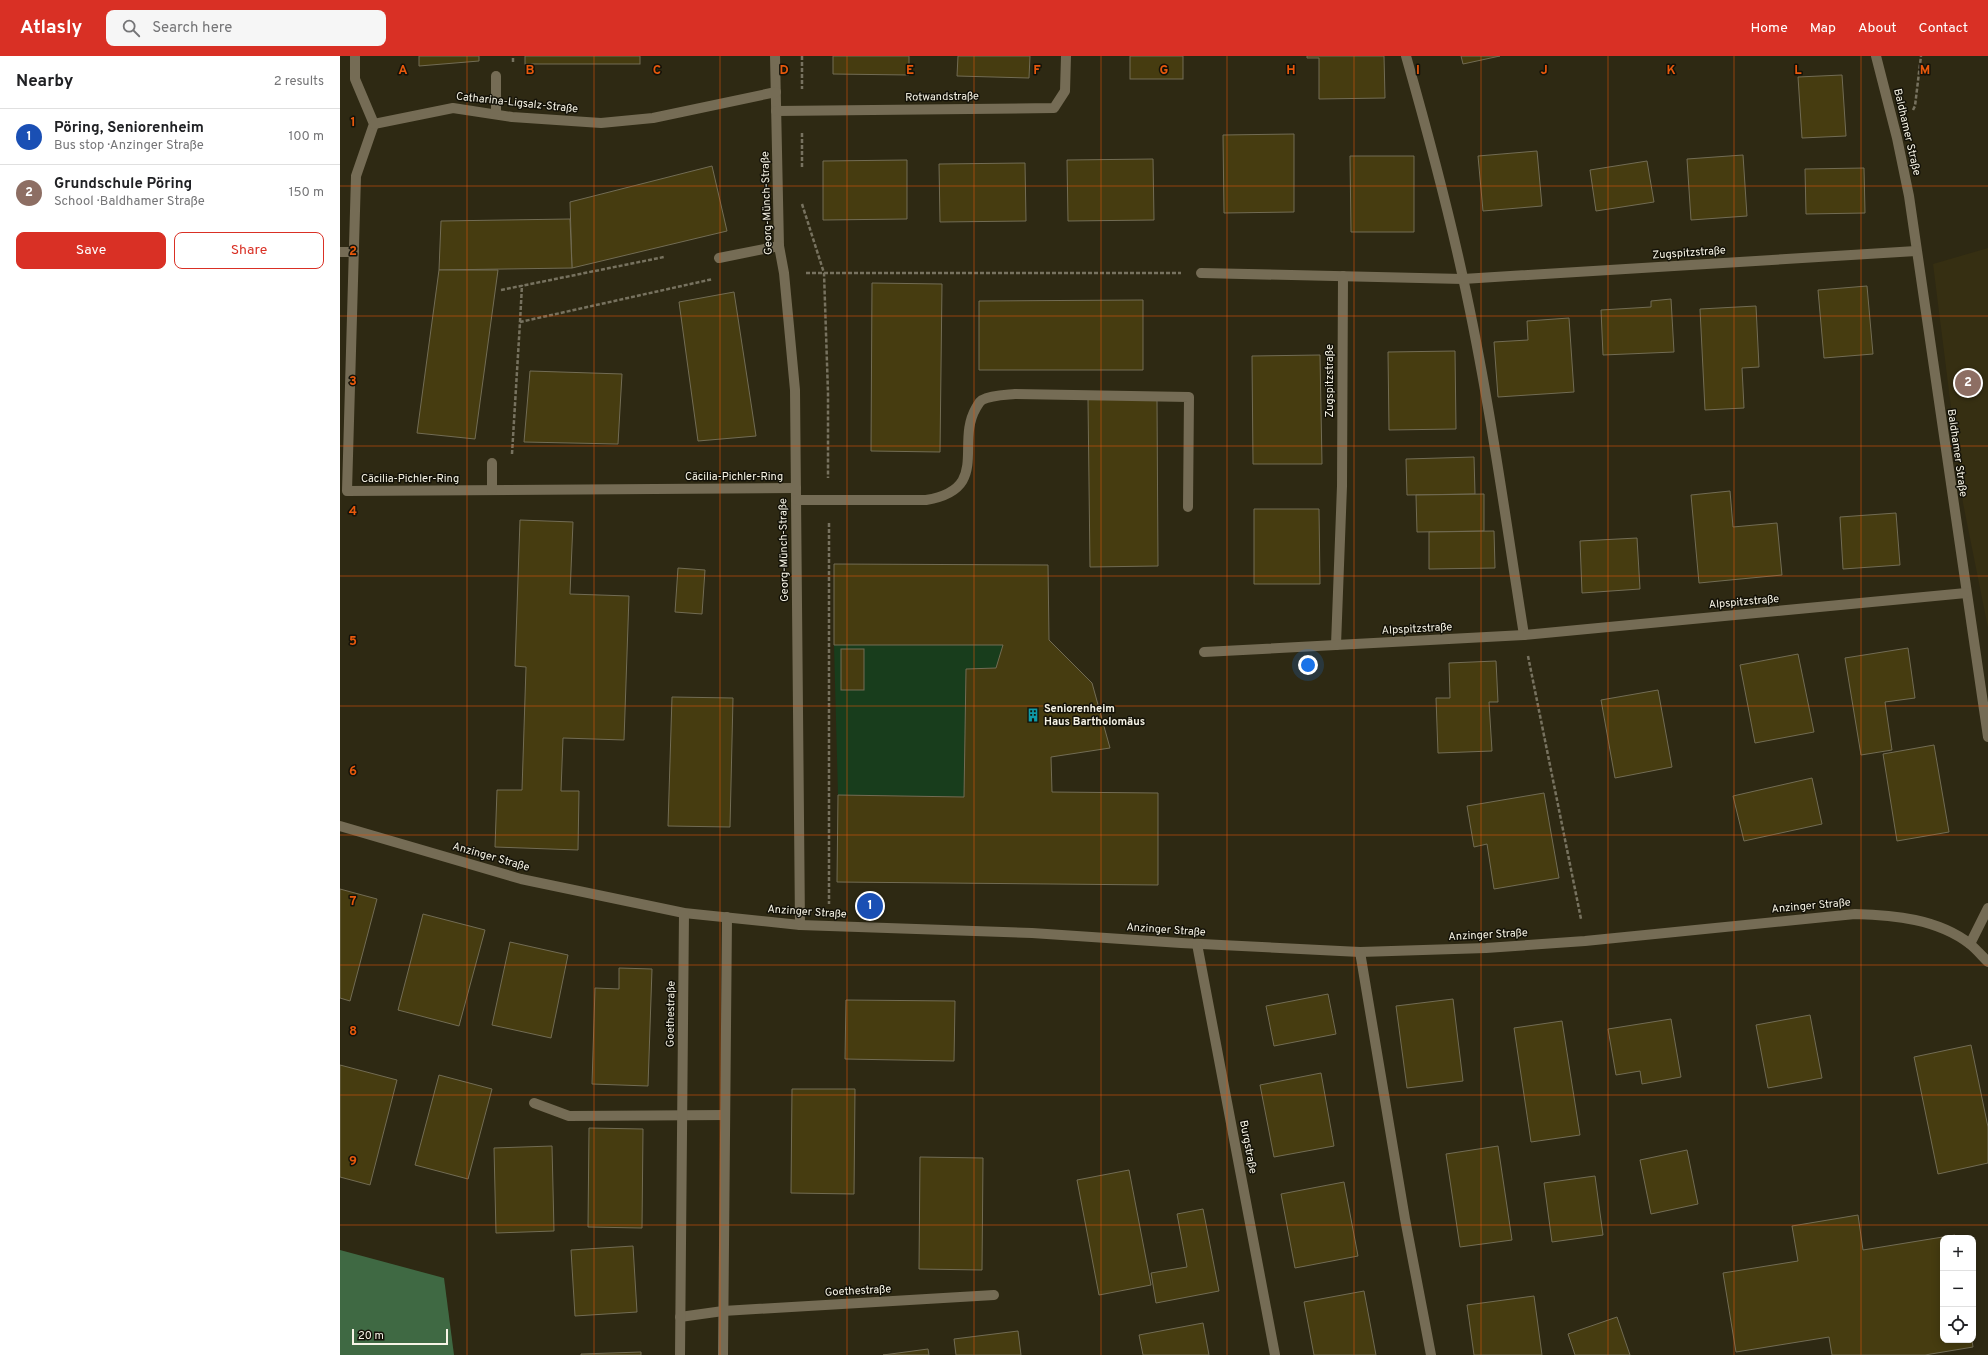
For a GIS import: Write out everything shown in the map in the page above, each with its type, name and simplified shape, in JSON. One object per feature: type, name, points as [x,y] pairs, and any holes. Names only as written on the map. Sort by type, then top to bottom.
[{"type":"street","points":[[355,56],[355,79],[374,124]]},
{"type":"street","name":"Georg-Münch-Straße","points":[[775,56],[779,246],[784,272],[795,390],[800,925]]},
{"type":"street","name":"Rotwandstraße","points":[[776,111],[1054,108],[1065,91],[1066,56]]},
{"type":"street","points":[[1406,56],[1429,137],[1463,279],[1493,439],[1524,635]]},
{"type":"street","name":"Baldhamer Straße","points":[[1876,56],[1897,138],[1909,196],[1988,737]]},
{"type":"street","points":[[496,76],[496,114]]},
{"type":"street","name":"Catharina-Ligsalz-Straße","points":[[374,124],[453,108],[496,114],[601,123],[653,118],[776,92]]},
{"type":"street","name":"Cäcilia-Pichler-Ring","points":[[374,124],[356,176],[347,491],[796,488]]},
{"type":"street","points":[[719,258],[779,246]]},
{"type":"street","name":"Zugspitzstraße","points":[[1201,273],[1463,279],[1916,251]]},
{"type":"street","points":[[340,252],[354,252]]},
{"type":"street","name":"Zugspitzstraße","points":[[1336,645],[1342,486],[1343,276]]},
{"type":"street","points":[[796,500],[926,500],[942,497],[954,490],[963,477],[968,465],[972,416],[980,401],[994,396],[1015,394],[1173,396],[1189,397],[1188,507]]},
{"type":"street","points":[[492,463],[492,490]]},
{"type":"street","name":"Alpspitzstraße","points":[[1204,652],[1524,635],[1966,593]]},
{"type":"street","name":"Anzinger Straße","points":[[340,826],[521,879],[684,913],[800,925],[1032,933],[1197,944],[1360,952],[1486,948],[1585,941],[1855,914],[1882,915],[1916,920],[1940,928],[1970,944],[1988,962]]},
{"type":"street","points":[[1970,944],[1988,908]]},
{"type":"street","name":"Goethestraße","points":[[680,1355],[684,913]]},
{"type":"street","points":[[723,1355],[727,917]]},
{"type":"street","name":"Burgstraße","points":[[1197,944],[1275,1355]]},
{"type":"street","points":[[1360,952],[1405,1219],[1431,1355]]},
{"type":"street","points":[[534,1103],[569,1116],[725,1115]]},
{"type":"street","name":"Goethestraße","points":[[680,1317],[723,1311],[994,1295]]},
{"type":"path","points":[[1897,138],[1915,106],[1921,56]]},
{"type":"path","points":[[501,290],[664,257]]},
{"type":"path","points":[[824,273],[1201,273]]},
{"type":"path","points":[[520,322],[719,278]]},
{"type":"path","points":[[510,490],[522,285]]},
{"type":"path","points":[[1524,635],[1580,917]]},
{"type":"shaded area","points":[[1988,248],[1988,628],[1963,503],[1933,264]]},
{"type":"green space","points":[[834,645],[1003,645],[996,668],[966,669],[964,797],[838,795]]},
{"type":"green space","points":[[340,1250],[444,1278],[454,1355],[340,1355]]},
{"type":"building","points":[[419,56],[479,56],[479,61],[419,66]]},
{"type":"building","points":[[525,56],[640,56],[640,64],[525,64]]},
{"type":"building","points":[[833,56],[909,56],[909,75],[833,74]]},
{"type":"building","points":[[958,56],[1030,56],[1029,78],[957,76]]},
{"type":"building","points":[[1130,56],[1183,56],[1183,79],[1130,79]]},
{"type":"building","points":[[1307,56],[1384,56],[1385,98],[1319,99],[1319,58],[1307,58]]},
{"type":"building","points":[[1461,56],[1500,56],[1463,64]]},
{"type":"building","points":[[1842,75],[1846,136],[1802,138],[1798,77]]},
{"type":"building","points":[[1294,134],[1294,212],[1224,213],[1223,135]]},
{"type":"building","points":[[1537,151],[1542,206],[1483,211],[1478,156]]},
{"type":"building","points":[[1743,155],[1747,216],[1691,220],[1687,159]]},
{"type":"building","points":[[1350,156],[1414,156],[1414,232],[1351,232]]},
{"type":"building","points":[[1153,159],[1154,220],[1068,221],[1067,160]]},
{"type":"building","points":[[907,160],[907,219],[823,220],[823,161]]},
{"type":"building","points":[[1647,161],[1654,202],[1596,211],[1590,170]]},
{"type":"building","points":[[1025,163],[1026,221],[940,222],[939,164]]},
{"type":"building","points":[[712,166],[727,231],[572,268],[570,202]]},
{"type":"building","points":[[1864,168],[1865,213],[1806,214],[1805,169]]},
{"type":"building","points":[[570,219],[572,268],[439,270],[441,221]]},
{"type":"building","points":[[439,270],[498,270],[475,439],[417,433]]},
{"type":"building","points":[[872,283],[942,284],[940,452],[871,451]]},
{"type":"building","points":[[1867,286],[1873,354],[1824,358],[1818,290]]},
{"type":"building","points":[[734,292],[756,436],[698,441],[679,302]]},
{"type":"building","points":[[1671,299],[1674,352],[1603,355],[1601,310],[1651,307],[1651,301]]},
{"type":"building","points":[[1143,300],[1143,370],[979,370],[979,301]]},
{"type":"building","points":[[1756,306],[1759,367],[1742,368],[1744,408],[1705,410],[1700,309]]},
{"type":"building","points":[[1569,318],[1574,392],[1498,397],[1494,342],[1528,340],[1527,321]]},
{"type":"building","points":[[1455,351],[1456,429],[1389,430],[1388,352]]},
{"type":"building","points":[[1320,355],[1322,464],[1253,464],[1252,356]]},
{"type":"building","points":[[530,371],[622,374],[618,444],[524,442]]},
{"type":"building","points":[[1088,399],[1157,399],[1158,566],[1090,567]]},
{"type":"building","points":[[1474,457],[1475,494],[1407,495],[1406,459]]},
{"type":"building","points":[[1730,491],[1733,527],[1777,523],[1782,575],[1699,583],[1691,495]]},
{"type":"building","points":[[1484,494],[1484,531],[1417,532],[1416,495]]},
{"type":"building","points":[[1254,509],[1319,509],[1320,584],[1254,584]]},
{"type":"building","points":[[1896,513],[1900,565],[1843,569],[1840,517]]},
{"type":"building","points":[[520,520],[573,522],[570,594],[629,596],[624,740],[563,738],[561,791],[579,791],[578,850],[495,847],[497,790],[522,790],[526,667],[515,666]]},
{"type":"building","points":[[1494,531],[1495,568],[1429,569],[1429,532]]},
{"type":"building","points":[[1637,538],[1640,589],[1582,593],[1580,541]]},
{"type":"building","name":"Seniorenheim Haus Bartholomäus","points":[[834,564],[1048,565],[1049,640],[1092,683],[1110,748],[1051,757],[1052,792],[1158,793],[1158,885],[837,882],[838,795],[964,797],[966,669],[996,668],[1003,645],[834,645]]},
{"type":"building","points":[[678,568],[705,570],[702,614],[675,612]]},
{"type":"building","points":[[1908,648],[1915,698],[1885,702],[1892,750],[1861,755],[1845,658]]},
{"type":"building","points":[[841,649],[864,649],[864,690],[841,690]]},
{"type":"building","points":[[1798,654],[1814,732],[1755,743],[1740,665]]},
{"type":"building","points":[[1496,661],[1498,702],[1489,702],[1492,751],[1438,753],[1436,698],[1450,698],[1449,663]]},
{"type":"building","points":[[1658,690],[1672,767],[1615,778],[1601,700]]},
{"type":"building","points":[[672,697],[733,698],[730,827],[668,826]]},
{"type":"building","points":[[1934,745],[1949,832],[1897,841],[1883,754]]},
{"type":"building","points":[[1812,778],[1822,824],[1744,841],[1733,796]]},
{"type":"building","points":[[1544,793],[1559,878],[1494,889],[1487,844],[1474,847],[1467,806]]},
{"type":"building","points":[[340,889],[377,899],[350,1001],[340,998]]},
{"type":"building","points":[[423,914],[485,930],[459,1026],[398,1010]]},
{"type":"building","points":[[510,942],[568,955],[551,1038],[492,1025]]},
{"type":"building","points":[[619,968],[652,969],[648,1086],[592,1084],[595,988],[619,989]]},
{"type":"building","points":[[1328,994],[1336,1034],[1274,1046],[1266,1006]]},
{"type":"building","points":[[1453,999],[1463,1081],[1407,1088],[1396,1006]]},
{"type":"building","points":[[846,1000],[955,1001],[954,1061],[845,1059]]},
{"type":"building","points":[[1810,1015],[1822,1078],[1768,1088],[1756,1025]]},
{"type":"building","points":[[1671,1019],[1681,1077],[1642,1084],[1640,1071],[1616,1075],[1608,1029]]},
{"type":"building","points":[[1562,1021],[1580,1135],[1531,1142],[1514,1028]]},
{"type":"building","points":[[1971,1045],[1988,1127],[1988,1163],[1938,1174],[1914,1057]]},
{"type":"building","points":[[340,1065],[397,1080],[370,1185],[340,1177]]},
{"type":"building","points":[[1321,1073],[1334,1146],[1274,1157],[1260,1085]]},
{"type":"building","points":[[439,1075],[492,1089],[468,1179],[415,1165]]},
{"type":"building","points":[[792,1089],[855,1089],[854,1194],[791,1193]]},
{"type":"building","points":[[589,1128],[643,1129],[642,1228],[588,1227]]},
{"type":"building","points":[[552,1146],[554,1231],[496,1233],[494,1148]]},
{"type":"building","points":[[1498,1146],[1512,1240],[1460,1247],[1446,1154]]},
{"type":"building","points":[[1687,1150],[1698,1204],[1651,1214],[1640,1160]]},
{"type":"building","points":[[920,1157],[983,1158],[982,1270],[919,1269]]},
{"type":"building","points":[[1129,1170],[1151,1285],[1099,1295],[1077,1180]]},
{"type":"building","points":[[1595,1176],[1603,1235],[1552,1242],[1544,1183]]},
{"type":"building","points":[[1344,1182],[1358,1256],[1295,1268],[1281,1194]]},
{"type":"building","points":[[1203,1209],[1219,1291],[1156,1303],[1151,1273],[1187,1267],[1177,1214]]},
{"type":"building","points":[[1858,1215],[1863,1250],[1940,1237],[1940,1343],[1972,1343],[1973,1347],[1925,1355],[1832,1355],[1829,1337],[1736,1352],[1723,1273],[1798,1261],[1792,1226]]},
{"type":"building","points":[[633,1246],[637,1312],[575,1316],[571,1250]]},
{"type":"building","points":[[1364,1291],[1376,1355],[1314,1355],[1304,1302]]},
{"type":"building","points":[[1534,1296],[1542,1355],[1474,1355],[1467,1305]]},
{"type":"building","points":[[1617,1317],[1630,1355],[1575,1355],[1568,1334]]},
{"type":"building","points":[[1203,1323],[1209,1355],[1143,1355],[1139,1335]]},
{"type":"building","points":[[1018,1331],[1021,1355],[956,1355],[954,1339]]},
{"type":"building","points":[[928,1349],[929,1355],[883,1355]]},
{"type":"building","points":[[641,1352],[641,1355],[581,1355],[581,1354]]},
{"type":"place","name":"Grundschule Pöring","points":[[1968,383]]},
{"type":"place","name":"Seniorenheim Haus Bartholomäus","points":[[1033,715]]},
{"type":"place","name":"Pöring, Seniorenheim","points":[[870,906]]}]
